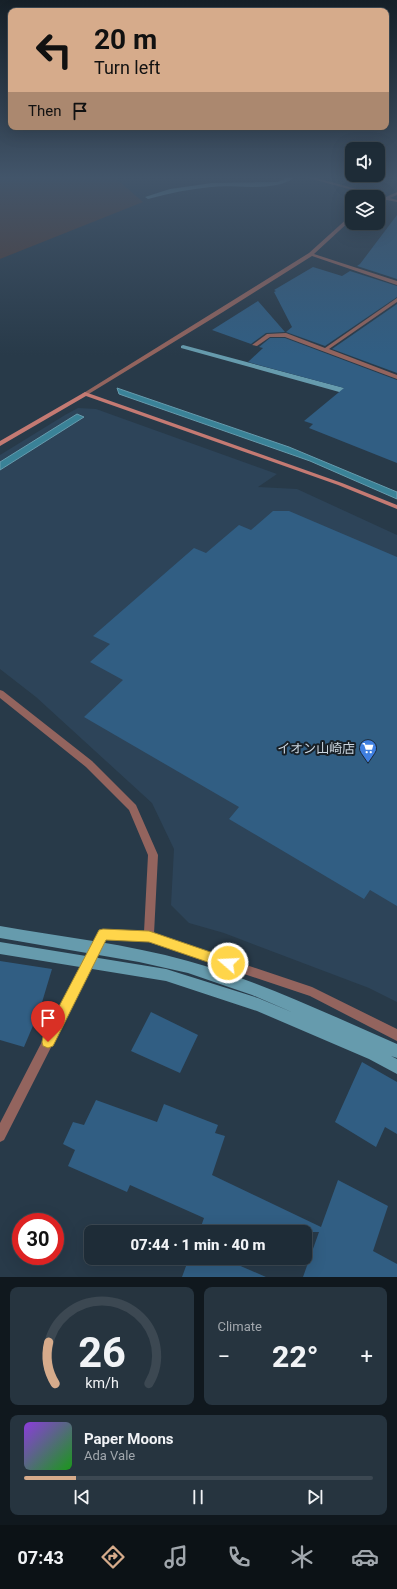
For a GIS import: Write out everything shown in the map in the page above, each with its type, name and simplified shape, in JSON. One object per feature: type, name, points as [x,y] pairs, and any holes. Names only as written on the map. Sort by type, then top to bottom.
[{"type":"street","points":[[0,444],[221,311],[311,254],[331,236]]},
{"type":"street","points":[[311,254],[397,284]]},
{"type":"street","points":[[325,350],[397,300]]},
{"type":"street","points":[[255,346],[269,336],[286,335],[397,377]]},
{"type":"street","points":[[85,394],[333,481],[397,507]]},
{"type":"street","points":[[0,693],[89,764],[133,808],[153,855],[149,937]]},
{"type":"street","points":[[0,1136],[103,934],[149,937],[312,992],[397,1035]]},
{"type":"shaded area","points":[[0,236],[59,236],[0,259]]},
{"type":"shaded area","points":[[117,388],[289,447],[397,492],[397,499],[310,461],[119,394]]},
{"type":"shaded area","points":[[78,408],[96,409],[277,474],[258,487],[297,489],[397,535],[397,1002],[369,988],[224,933],[189,923],[171,905],[174,849],[152,803],[36,697],[0,669],[0,455]]},
{"type":"shaded area","points":[[77,414],[84,417],[0,470],[0,462]]},
{"type":"building","points":[[381,236],[397,236],[397,279],[357,266]]},
{"type":"building","points":[[313,267],[342,276],[350,271],[397,286],[397,297],[325,346],[286,332],[292,327],[274,292],[276,291],[274,290]]},
{"type":"building","points":[[258,301],[285,332],[266,333],[251,344],[212,330]]},
{"type":"building","points":[[397,304],[397,373],[332,349]]},
{"type":"building","points":[[270,338],[285,338],[397,380],[397,463],[309,428],[313,424],[304,421],[344,388],[248,362],[263,348],[259,347]]},
{"type":"building","points":[[273,511],[289,511],[397,557],[397,906],[370,890],[364,899],[229,819],[239,807],[84,717],[123,680],[90,662],[110,644],[93,636],[194,548],[206,553],[239,525],[251,530]]},
{"type":"building","points":[[0,961],[52,969],[40,1009],[24,1047],[0,1040]]},
{"type":"building","points":[[151,1012],[198,1035],[180,1073],[131,1051]]},
{"type":"building","points":[[362,1062],[397,1082],[397,1134],[385,1127],[376,1147],[335,1122]]},
{"type":"building","points":[[96,1100],[157,1122],[164,1104],[218,1125],[215,1133],[225,1136],[212,1175],[321,1227],[338,1180],[388,1206],[373,1251],[397,1264],[397,1277],[303,1277],[307,1265],[312,1265],[312,1252],[319,1232],[312,1232],[312,1225],[202,1225],[204,1218],[130,1185],[127,1192],[68,1166],[75,1150],[63,1144],[73,1122],[84,1125]]},
{"type":"building","points":[[186,1265],[238,1265],[266,1277],[182,1277]]},
{"type":"waterway","points":[[183,347],[353,393]]},
{"type":"waterway","points":[[0,932],[139,956],[188,967],[254,989],[397,1051]]},
{"type":"waterway","points":[[0,948],[166,975],[258,1005],[374,1054],[397,1067]]},
{"type":"place","name":"イオン山崎店","points":[[368,763]]},
{"type":"route","points":[[48,1042],[103,934],[149,937],[228,963]]}]
